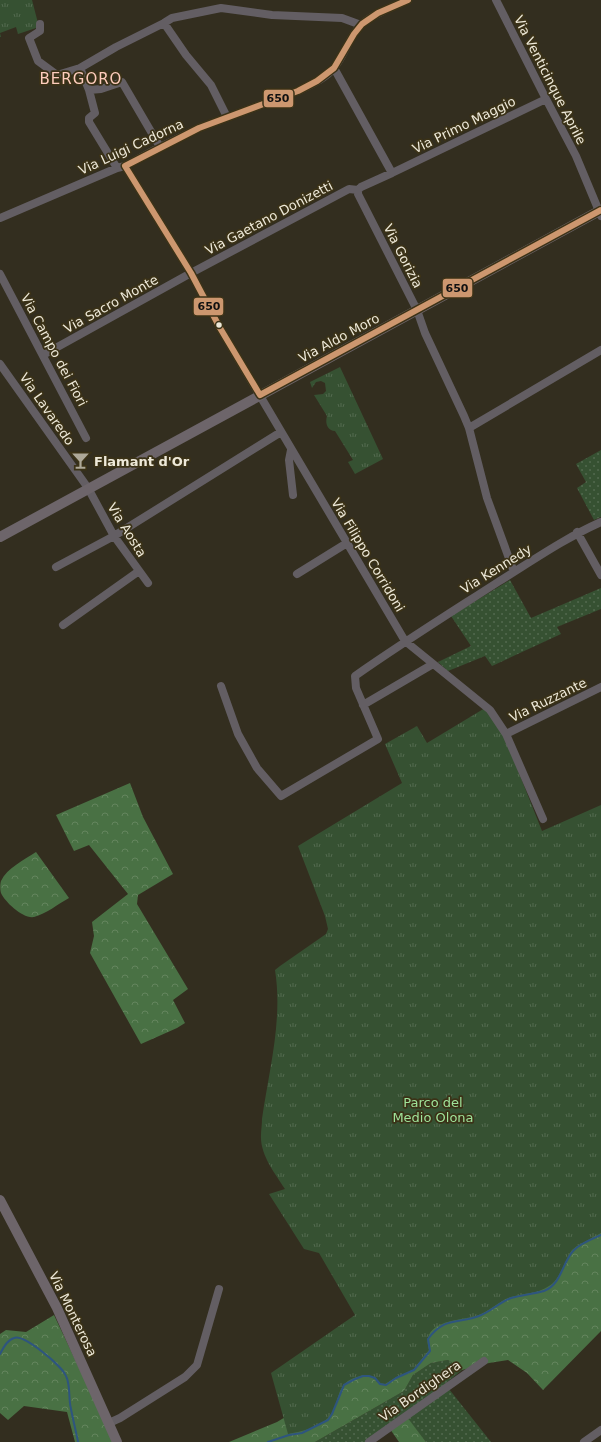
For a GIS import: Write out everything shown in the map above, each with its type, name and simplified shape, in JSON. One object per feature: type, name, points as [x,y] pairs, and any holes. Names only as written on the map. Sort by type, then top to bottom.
[{"type":"main road","name":"Via Aldo Moro","points":[[0,537],[600,212]]},
{"type":"main road","name":"Via Monterosa","points":[[0,1200],[57,1308],[118,1442]]},
{"type":"street","name":"Via Venticinque Aprile","points":[[496,0],[578,162],[600,212]]},
{"type":"street","points":[[40,24],[40,31],[29,38],[38,61],[57,75],[80,68],[116,46],[172,18],[221,8],[272,15],[342,18],[361,25],[404,1]]},
{"type":"street","points":[[164,23],[186,55],[211,85],[226,117]]},
{"type":"street","name":"Via Luigi Cadorna","points":[[0,218],[121,167],[199,128],[298,91],[325,76],[334,68],[354,33],[361,25]]},
{"type":"street","points":[[80,68],[89,90],[101,89],[122,82],[160,147]]},
{"type":"street","points":[[334,68],[392,173],[360,187],[358,190]]},
{"type":"street","name":"Via Filippo Corridoni","points":[[89,90],[95,113],[89,118],[89,122],[121,167],[191,273],[220,328],[405,641],[490,710],[506,734],[543,819]]},
{"type":"street","name":"Via Primo Maggio","points":[[392,173],[546,99]]},
{"type":"street","name":"Via Gaetano Donizetti","points":[[191,273],[349,189],[358,190]]},
{"type":"street","name":"Via Gorizia","points":[[358,190],[358,194],[417,310],[425,333],[469,428],[487,498],[514,572]]},
{"type":"street","name":"Via Sacro Monte","points":[[43,355],[191,273]]},
{"type":"street","name":"Via Campo dei Fiori","points":[[0,274],[86,438]]},
{"type":"street","points":[[469,428],[601,350]]},
{"type":"street","name":"Via Lavaredo","points":[[0,364],[88,488]]},
{"type":"street","points":[[56,567],[114,536],[281,432]]},
{"type":"street","points":[[291,450],[289,460],[293,495]]},
{"type":"street","name":"Via Aosta","points":[[88,488],[114,536],[148,583]]},
{"type":"street","name":"Via Kennedy","points":[[363,705],[356,688],[355,676],[405,641],[577,532],[601,522]]},
{"type":"street","points":[[577,532],[601,575]]},
{"type":"street","points":[[297,574],[347,543]]},
{"type":"street","points":[[63,625],[139,571]]},
{"type":"street","points":[[221,686],[238,734],[257,768],[281,796],[378,739],[363,705],[433,664]]},
{"type":"street","name":"Via Ruzzante","points":[[506,734],[601,687]]},
{"type":"street","points":[[109,1423],[120,1418],[184,1378],[197,1365],[219,1289]]},
{"type":"street","name":"Via Bordighera","points":[[369,1442],[484,1360]]},
{"type":"street","points":[[584,1442],[601,1430]]},
{"type":"green space","points":[[0,0],[32,0],[39,27],[18,34],[16,27],[0,33]]},
{"type":"green space","points":[[340,367],[383,459],[355,474],[348,462],[353,460],[335,431],[328,428],[326,421],[327,416],[314,395],[323,394],[326,391],[325,383],[321,381],[316,382],[312,388],[310,382]]},
{"type":"green space","points":[[601,450],[601,517],[594,520],[577,488],[586,482],[576,464]]},
{"type":"green space","points":[[510,580],[531,618],[601,588],[601,609],[557,627],[561,634],[492,666],[485,656],[448,671],[438,662],[471,646],[451,616]]},
{"type":"green space","name":"Parco del Medio Olona","points":[[485,708],[501,731],[509,748],[542,831],[601,805],[601,1233],[572,1250],[559,1275],[553,1283],[545,1289],[511,1297],[476,1316],[442,1324],[431,1332],[428,1338],[429,1350],[413,1370],[385,1384],[378,1383],[368,1375],[351,1379],[345,1383],[342,1388],[333,1412],[328,1418],[310,1429],[288,1434],[271,1373],[355,1315],[319,1253],[304,1249],[269,1194],[285,1189],[269,1164],[261,1142],[262,1119],[276,1026],[277,989],[275,970],[326,934],[328,929],[325,916],[298,846],[402,783],[385,744],[417,726],[427,743]]},
{"type":"green space","points":[[130,783],[143,817],[173,874],[138,895],[137,904],[188,989],[173,1000],[185,1023],[141,1044],[90,953],[94,936],[92,922],[128,894],[89,845],[74,851],[56,815]]},
{"type":"green space","points":[[36,852],[69,898],[43,914],[30,917],[20,913],[6,901],[1,893],[0,884],[7,872]]},
{"type":"green space","points":[[601,1227],[601,1331],[543,1390],[527,1373],[508,1360],[462,1370],[448,1360],[431,1363],[413,1375],[404,1391],[315,1442],[229,1442],[277,1422]]},
{"type":"green space","points":[[54,1315],[114,1442],[75,1442],[67,1412],[24,1406],[8,1420],[0,1413],[0,1334],[6,1330],[26,1332]]},
{"type":"green space","points":[[448,1360],[462,1370],[445,1384],[491,1442],[426,1442],[404,1414],[373,1442],[315,1442],[404,1391],[413,1375],[431,1363]]},
{"type":"green space","points":[[404,1413],[426,1442],[399,1442],[390,1429]]},
{"type":"waterway","points":[[268,1442],[289,1435],[302,1433],[328,1420],[344,1385],[355,1379],[363,1376],[369,1376],[375,1378],[380,1384],[386,1385],[396,1378],[414,1370],[430,1351],[428,1339],[434,1332],[445,1324],[479,1316],[511,1298],[544,1291],[550,1288],[555,1283],[574,1250],[583,1243],[601,1235]]},
{"type":"waterway","points":[[0,1354],[9,1340],[19,1338],[34,1346],[58,1365],[68,1380],[70,1405],[78,1442]]},
{"type":"transit line","name":"650","points":[[125,166],[199,128],[298,91],[317,81],[334,68],[354,34],[362,24],[378,13],[408,0]]},
{"type":"transit line","name":"650","points":[[125,166],[191,273],[220,328],[260,395],[601,210]]},
{"type":"place","name":"Flamant d'Or","points":[[81,461]]},
{"type":"district","name":"BERGORO","points":[[81,79]]}]
